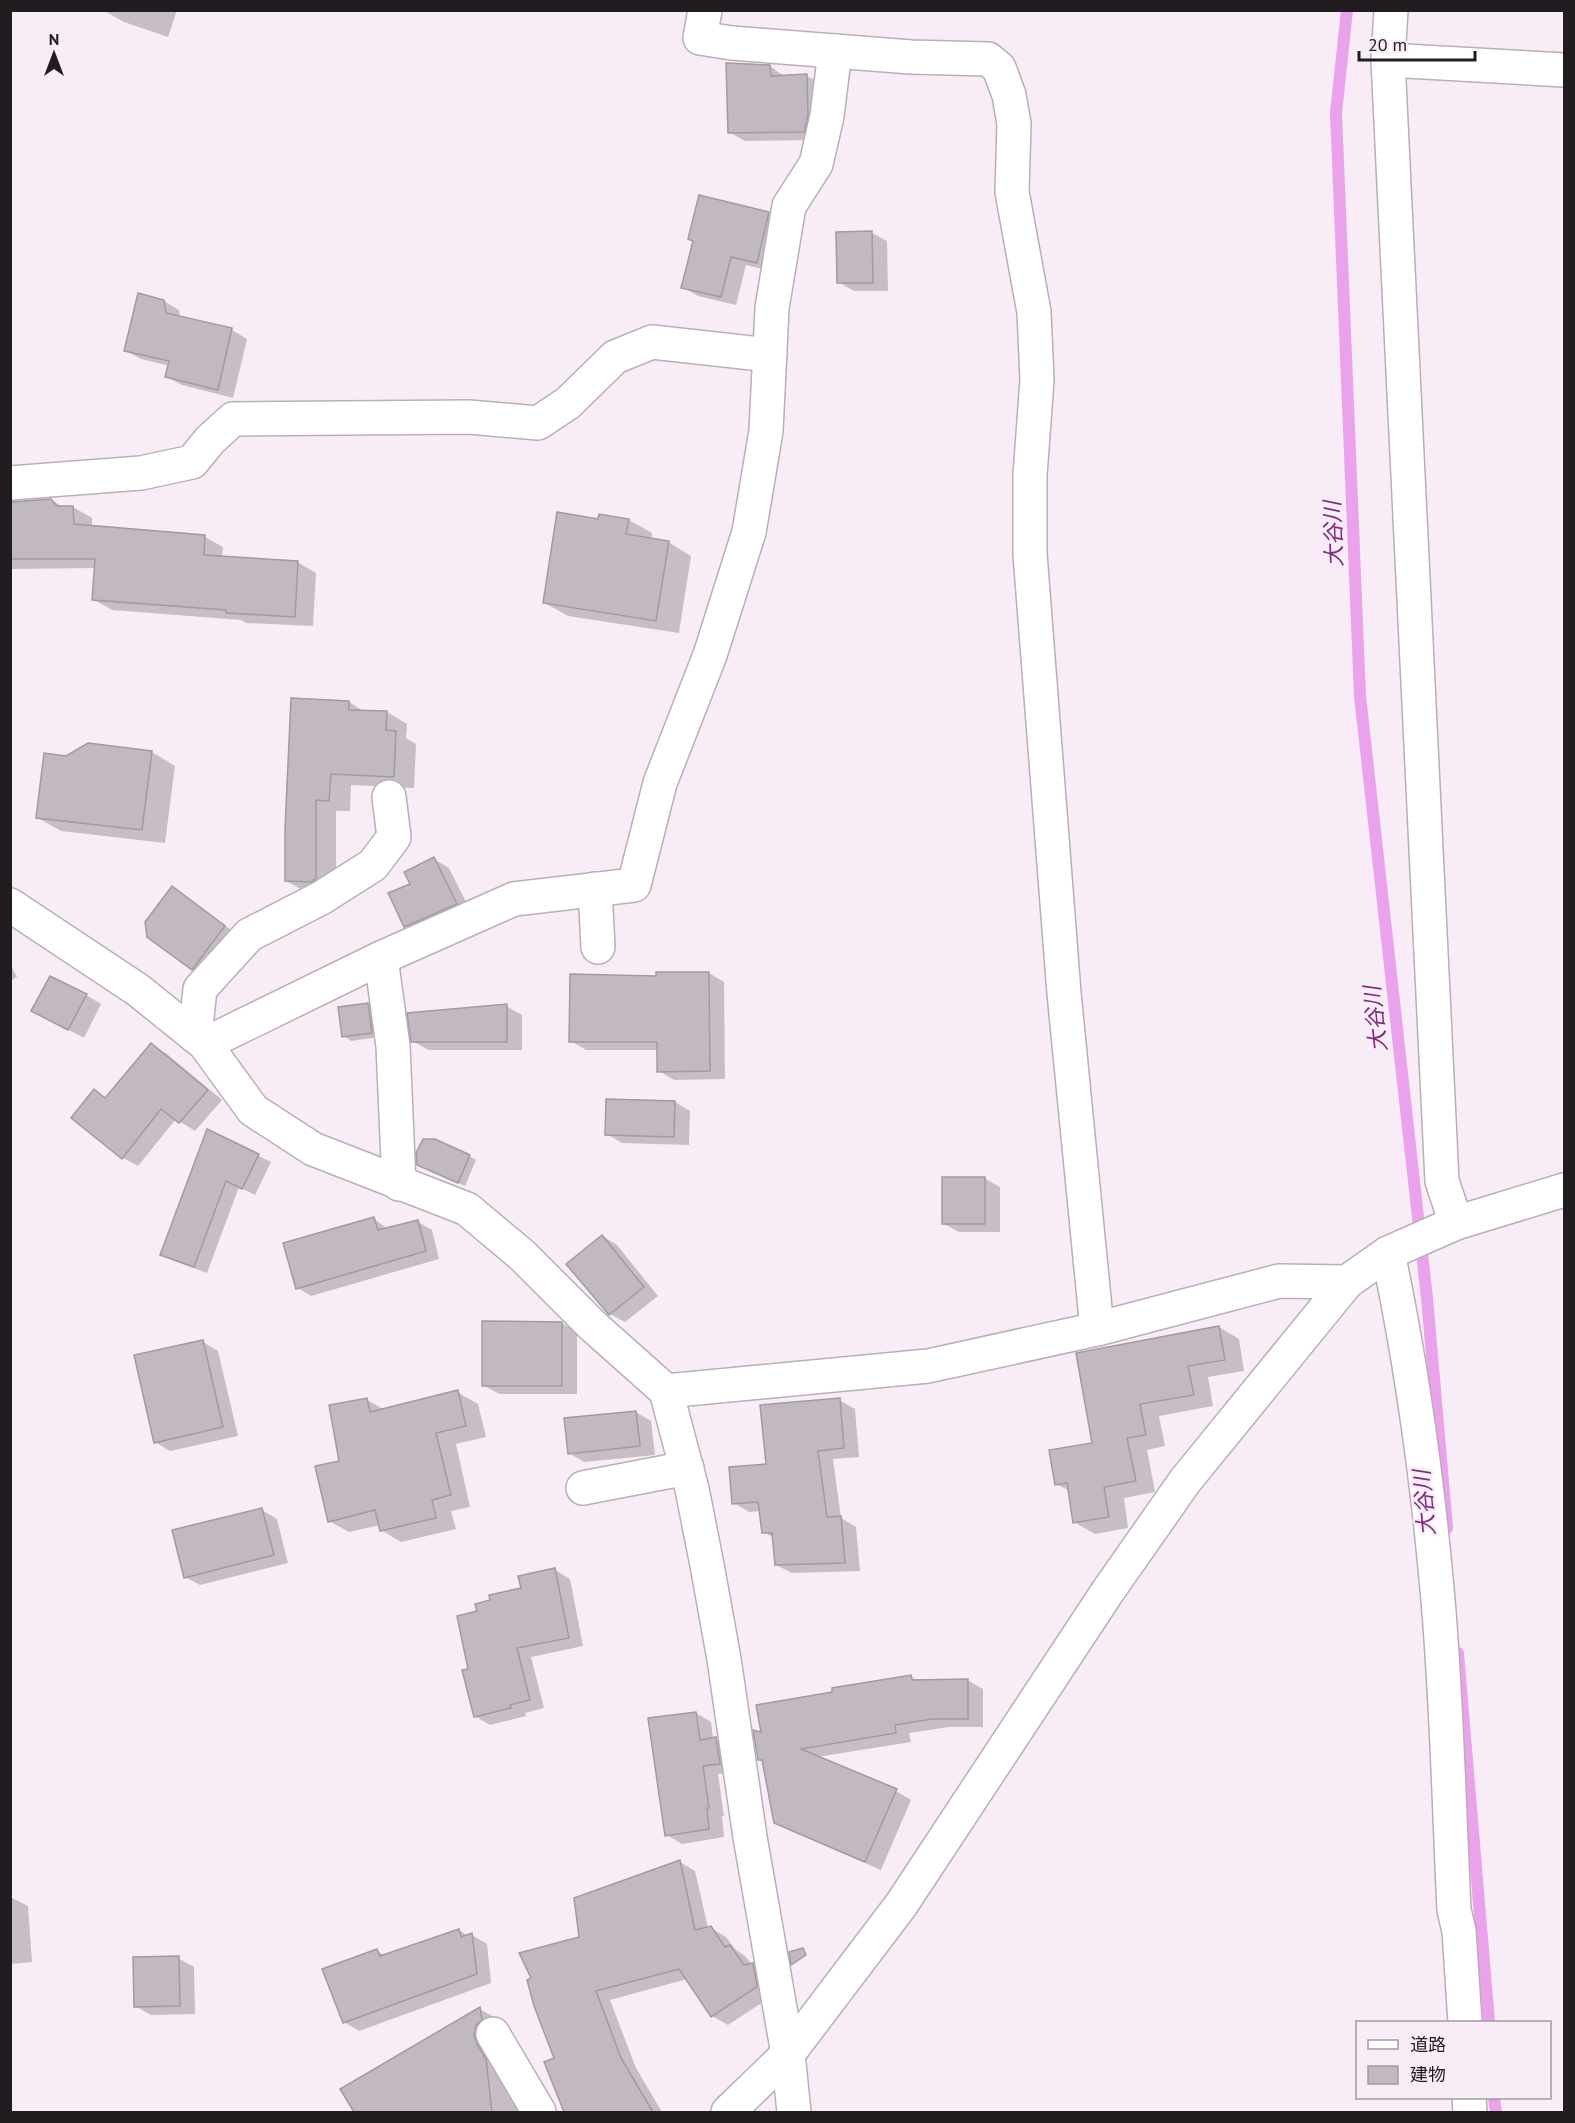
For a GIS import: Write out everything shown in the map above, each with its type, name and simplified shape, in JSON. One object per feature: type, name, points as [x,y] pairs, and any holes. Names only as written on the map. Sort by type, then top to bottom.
[{"type":"street","points":[[705,10],[700,38],[911,57],[988,58],[999,68],[1009,95],[1014,124],[1012,192],[1034,312],[1037,380],[1030,475],[1030,554],[1065,1004],[1097,1329]]},
{"type":"street","points":[[1391,10],[1388,60],[1442,1181],[1456,1223]]},
{"type":"street","points":[[200,1040],[514,898],[634,885],[660,783],[710,655],[749,532],[766,431],[772,308],[789,206],[816,164],[827,117],[835,51]]},
{"type":"street","points":[[1388,60],[1564,70]]},
{"type":"street","points":[[10,483],[141,474],[192,462],[210,440],[233,419],[469,417],[538,423],[568,403],[615,357],[651,342],[770,355]]},
{"type":"street","points":[[200,1040],[200,989],[249,935],[321,898],[373,865],[394,837],[389,797]]},
{"type":"street","points":[[595,889],[598,947]]},
{"type":"street","points":[[10,905],[138,990],[200,1040],[253,1110],[313,1149],[467,1209],[522,1255],[593,1326],[666,1391],[687,1468],[724,1659],[750,1837],[788,2054],[794,2112]]},
{"type":"street","points":[[381,958],[393,1046],[399,1184]]},
{"type":"street","points":[[728,2112],[788,2054],[901,1905],[1108,1591],[1185,1481],[1347,1282],[1388,1253],[1456,1223],[1564,1190]]},
{"type":"street","points":[[1388,1253],[1402,1320],[1418,1424],[1438,1600],[1454,1910],[1459,1931],[1465,2021]]},
{"type":"street","points":[[666,1391],[928,1366],[1097,1329],[1279,1281],[1347,1282]]},
{"type":"street","points":[[583,1488],[687,1468]]},
{"type":"street","points":[[493,2034],[539,2112]]},
{"type":"building","points":[[726,63],[770,65],[771,76],[807,74],[808,116],[804,132],[728,133]]},
{"type":"building","points":[[699,195],[769,212],[757,263],[731,257],[721,297],[681,288],[693,241],[688,239]]},
{"type":"building","points":[[872,231],[873,283],[837,283],[836,232]]},
{"type":"building","points":[[138,293],[164,300],[166,313],[232,328],[218,390],[165,377],[169,361],[124,351]]},
{"type":"building","points":[[51,499],[57,506],[73,506],[74,524],[205,535],[204,555],[298,561],[295,617],[92,600],[95,559],[10,559],[10,502]]},
{"type":"building","points":[[557,512],[598,519],[599,514],[629,519],[626,534],[669,541],[656,621],[543,603]]},
{"type":"building","points":[[291,698],[349,701],[349,710],[387,711],[386,730],[396,731],[394,777],[331,774],[329,801],[316,800],[316,879],[311,882],[285,881]]},
{"type":"building","points":[[88,743],[152,751],[142,830],[36,818],[44,753],[66,756]]},
{"type":"building","points":[[434,857],[457,904],[404,927],[388,893],[410,884],[404,872]]},
{"type":"building","points":[[172,886],[225,926],[192,970],[147,937],[145,922]]},
{"type":"building","points":[[656,972],[709,972],[710,1071],[657,1072],[657,1042],[569,1042],[570,974],[656,976]]},
{"type":"building","points":[[50,976],[87,994],[68,1030],[31,1011]]},
{"type":"building","points":[[368,1003],[372,1033],[342,1037],[338,1007]]},
{"type":"building","points":[[507,1004],[507,1042],[411,1042],[407,1013]]},
{"type":"building","points":[[151,1043],[208,1090],[179,1123],[161,1109],[122,1159],[71,1118],[94,1089],[105,1098]]},
{"type":"building","points":[[606,1099],[675,1101],[674,1137],[605,1135]]},
{"type":"building","points":[[207,1129],[259,1154],[242,1189],[226,1181],[194,1267],[160,1255]]},
{"type":"building","points":[[423,1139],[435,1139],[470,1155],[458,1183],[417,1165],[416,1153]]},
{"type":"building","points":[[942,1177],[985,1177],[985,1224],[942,1224]]},
{"type":"building","points":[[374,1217],[378,1230],[418,1220],[426,1251],[296,1289],[283,1243]]},
{"type":"building","points":[[602,1235],[644,1287],[609,1315],[566,1264]]},
{"type":"building","points":[[482,1321],[562,1322],[562,1386],[482,1386]]},
{"type":"building","points":[[1219,1326],[1225,1360],[1188,1366],[1194,1395],[1140,1404],[1146,1435],[1127,1438],[1136,1481],[1104,1487],[1109,1517],[1073,1523],[1067,1483],[1055,1485],[1049,1450],[1092,1443],[1076,1353]]},
{"type":"building","points":[[203,1340],[223,1427],[154,1443],[134,1355]]},
{"type":"building","points":[[458,1390],[466,1426],[436,1433],[451,1495],[432,1500],[436,1518],[380,1531],[375,1510],[328,1522],[315,1466],[339,1461],[329,1405],[367,1398],[370,1412]]},
{"type":"building","points":[[840,1398],[844,1448],[818,1451],[827,1517],[841,1516],[845,1563],[775,1565],[772,1533],[762,1533],[758,1502],[732,1504],[729,1467],[766,1464],[760,1405]]},
{"type":"building","points":[[636,1411],[640,1446],[568,1454],[564,1418]]},
{"type":"building","points":[[262,1508],[274,1555],[184,1578],[172,1530]]},
{"type":"building","points":[[555,1568],[569,1638],[517,1648],[530,1700],[510,1705],[511,1708],[474,1717],[462,1670],[468,1669],[457,1616],[477,1611],[475,1604],[490,1600],[489,1595],[521,1588],[518,1576]]},
{"type":"building","points":[[911,1675],[912,1680],[968,1679],[968,1719],[932,1719],[895,1725],[896,1733],[801,1749],[897,1789],[865,1862],[774,1823],[762,1760],[758,1760],[753,1730],[761,1732],[756,1705],[832,1692],[832,1688]]},
{"type":"building","points":[[696,1712],[700,1740],[716,1737],[720,1764],[703,1766],[709,1808],[707,1808],[709,1829],[665,1836],[648,1718]]},
{"type":"building","points":[[680,1860],[695,1930],[711,1926],[725,1947],[730,1945],[744,1965],[753,1963],[757,1987],[711,2017],[679,1969],[596,1991],[621,2058],[653,2112],[564,2112],[544,2062],[554,2058],[534,2006],[527,1980],[531,1978],[519,1953],[579,1937],[574,1898]]},
{"type":"building","points":[[459,1929],[461,1937],[472,1933],[477,1974],[343,2023],[322,1969],[377,1949],[380,1956]]},
{"type":"building","points":[[803,1948],[806,1955],[791,1965],[789,1952]]},
{"type":"building","points":[[179,1956],[180,2006],[134,2007],[133,1957]]},
{"type":"building","points":[[480,2007],[482,2020],[476,2025],[474,2035],[486,2059],[492,2112],[354,2112],[340,2089]]},
{"type":"waterway","name":"大谷川","points":[[1347,10],[1336,113],[1360,696],[1427,1298],[1447,1528]]},
{"type":"waterway","name":"大谷川","points":[[1458,1653],[1489,2021]]},
{"type":"waterway","name":"大谷川","points":[[1494,2099],[1496,2112]]}]
